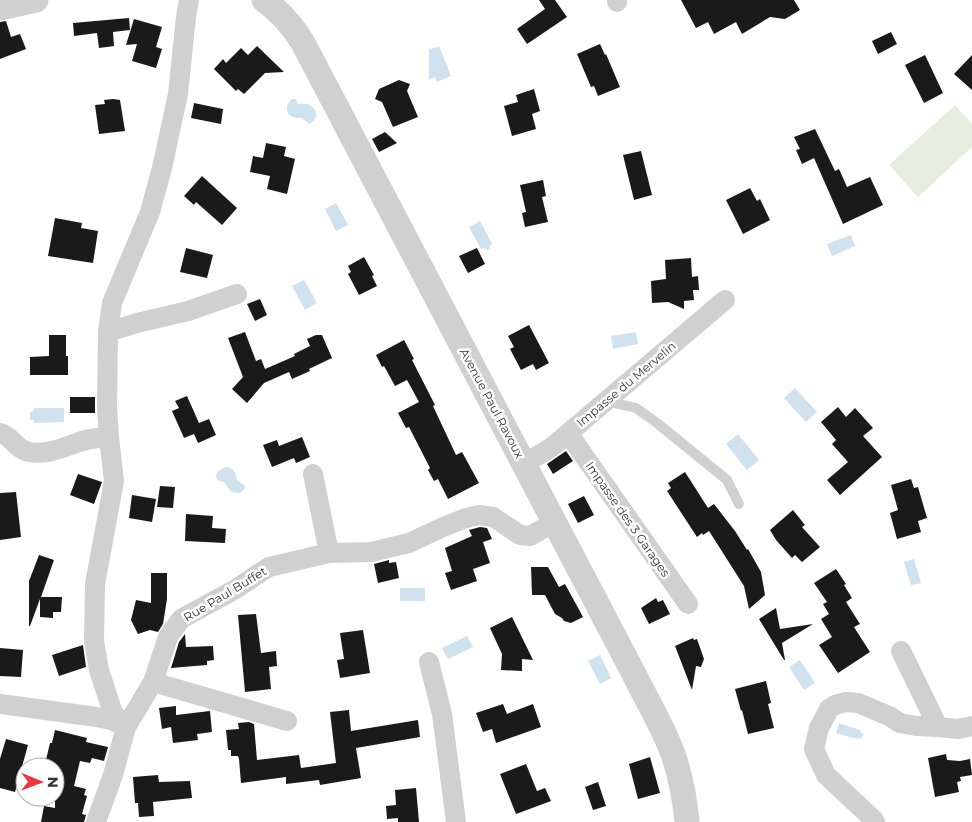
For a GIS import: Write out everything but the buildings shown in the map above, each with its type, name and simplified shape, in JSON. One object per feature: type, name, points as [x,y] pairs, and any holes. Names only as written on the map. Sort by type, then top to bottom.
[{"type":"street","points":[[0,8],[36,0]]},
{"type":"street","points":[[126,727],[113,713],[99,670],[94,641],[95,584],[114,481],[107,408],[108,332],[112,303],[150,212],[162,168],[178,94],[186,17],[190,0]]},
{"type":"street","name":"Avenue Paul Ravoux","points":[[264,0],[279,12],[303,43],[555,522],[667,740],[679,772],[684,793],[687,822]]},
{"type":"street","points":[[108,332],[188,311],[238,294]]},
{"type":"street","name":"Impasse du Mervelin","points":[[524,464],[552,447],[725,300]]},
{"type":"street","points":[[0,433],[10,438],[17,447],[28,452],[54,450],[88,440],[109,437]]},
{"type":"street","name":"Impasse des 3 Garages","points":[[568,433],[688,604]]},
{"type":"street","points":[[313,474],[329,553]]},
{"type":"street","name":"Rue Paul Buffet","points":[[96,822],[113,775],[126,727],[153,682],[168,636],[181,619],[234,590],[269,567],[329,553],[370,552],[409,543],[443,527],[480,515],[493,518],[520,535],[530,536],[555,522]]},
{"type":"street","points":[[901,651],[938,727]]},
{"type":"street","points":[[429,662],[442,714],[456,822]]},
{"type":"street","points":[[153,682],[287,720]]},
{"type":"street","points":[[875,822],[826,775],[814,749],[819,728],[829,709],[835,704],[846,702],[858,703],[889,716],[900,723],[958,729],[972,726]]},
{"type":"street","points":[[0,704],[111,720],[126,727]]},
{"type":"lane","points":[[605,401],[636,408],[657,423],[727,480],[739,504]]},
{"type":"shaded area","points":[[955,105],[972,124],[972,147],[918,197],[889,165]]},
{"type":"water","points":[[439,46],[451,76],[437,82],[435,77],[429,80],[429,50]]},
{"type":"water","points":[[292,99],[296,99],[298,104],[308,104],[314,108],[316,116],[314,121],[309,124],[302,118],[293,117],[288,113],[287,107]]},
{"type":"water","points":[[336,203],[348,225],[336,231],[325,209]]},
{"type":"water","points":[[480,221],[492,244],[488,250],[481,249],[469,227]]},
{"type":"water","points":[[851,235],[855,246],[832,256],[827,244]]},
{"type":"water","points":[[304,280],[317,303],[305,310],[292,286]]},
{"type":"water","points":[[636,332],[638,344],[613,349],[611,336]]},
{"type":"water","points":[[795,388],[817,412],[806,422],[784,398]]},
{"type":"water","points":[[34,408],[64,408],[64,422],[34,423],[34,420],[30,420],[30,412],[34,411]]},
{"type":"water","points":[[738,434],[759,460],[747,470],[726,444]]},
{"type":"water","points":[[225,467],[233,469],[237,480],[245,486],[241,493],[231,492],[225,483],[216,477],[217,472]]},
{"type":"water","points":[[914,559],[921,583],[911,585],[904,562]]},
{"type":"water","points":[[400,588],[425,588],[425,601],[400,601]]},
{"type":"water","points":[[467,636],[473,647],[448,659],[442,648]]},
{"type":"water","points":[[600,655],[611,678],[600,684],[588,661]]},
{"type":"water","points":[[800,660],[815,683],[804,690],[789,667]]},
{"type":"water","points":[[839,723],[860,730],[863,734],[862,738],[857,739],[836,733]]}]
